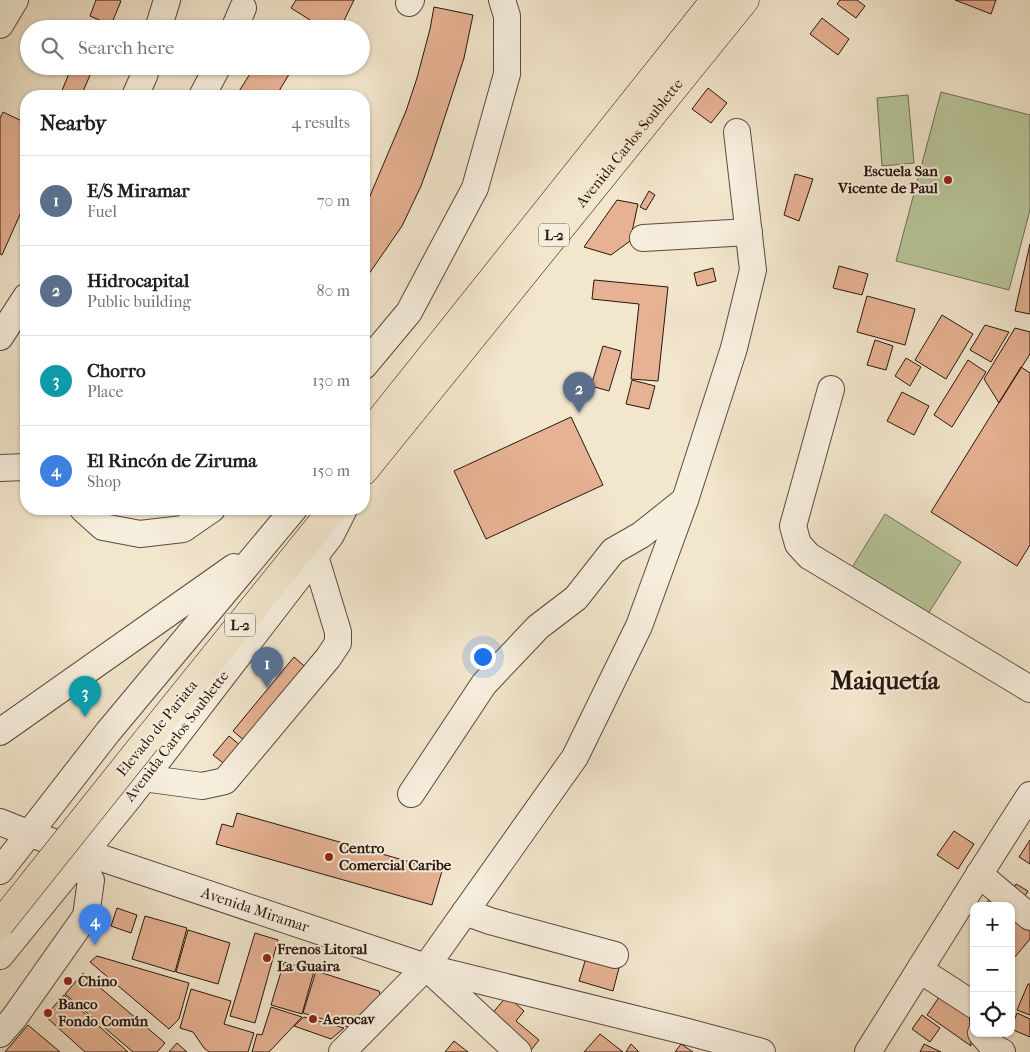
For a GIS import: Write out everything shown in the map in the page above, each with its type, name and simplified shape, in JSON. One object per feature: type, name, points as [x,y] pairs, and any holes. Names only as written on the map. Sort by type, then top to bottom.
[{"type":"main road","name":"Avenida Carlos Soublette","points":[[370,430],[715,0]]},
{"type":"main road","name":"Avenida Carlos Soublette","points":[[370,463],[745,0]]},
{"type":"main road","name":"Elevado de Pariata","points":[[0,898],[304,515]]},
{"type":"main road","name":"Elevado de Pariata","points":[[0,924],[328,515]]},
{"type":"street","points":[[0,25],[15,0]]},
{"type":"street","points":[[161,20],[167,0]]},
{"type":"street","points":[[370,359],[409,312],[474,188],[507,74],[507,16],[502,0]]},
{"type":"street","points":[[138,90],[144,75]]},
{"type":"street","points":[[205,90],[213,75]]},
{"type":"street","points":[[342,1052],[426,967],[575,757],[639,626],[685,500],[734,348],[753,270],[737,132]]},
{"type":"street","points":[[643,238],[748,232]]},
{"type":"street","points":[[0,337],[20,306]]},
{"type":"street","points":[[831,389],[793,526],[798,544],[809,556],[1030,689]]},
{"type":"street","points":[[0,468],[20,468]]},
{"type":"street","points":[[412,794],[484,684],[538,627],[576,598],[613,551],[641,535],[685,500]]},
{"type":"street","points":[[90,515],[103,527],[140,534],[184,529],[204,515]]},
{"type":"street","name":"L-2","points":[[0,871],[108,732],[289,515]]},
{"type":"street","name":"Avenida Carlos Soublette","points":[[0,956],[144,778],[331,535],[341,515]]},
{"type":"street","points":[[0,732],[263,546]]},
{"type":"street","points":[[144,778],[202,786],[226,781],[328,658],[338,643],[338,632],[315,556]]},
{"type":"street","points":[[868,1052],[1030,795]]},
{"type":"street","name":"Avenida Miramar","points":[[0,822],[81,856],[426,967],[762,1052]]},
{"type":"street","points":[[0,1034],[14,1018],[86,916],[91,880],[81,856]]},
{"type":"street","points":[[979,874],[1030,917]]},
{"type":"street","points":[[465,912],[490,921],[615,955]]},
{"type":"street","name":"Avenida Miramar","points":[[426,967],[518,1052]]},
{"type":"street","points":[[920,970],[970,1002]]},
{"type":"street","points":[[984,1037],[994,1048],[1002,1052]]},
{"type":"green space","points":[[941,92],[1030,115],[1030,210],[1009,290],[896,261]]},
{"type":"green space","points":[[908,95],[914,163],[882,166],[877,98]]},
{"type":"green space","points":[[885,514],[961,562],[926,617],[851,569]]},
{"type":"building","points":[[96,0],[121,1],[113,20],[99,20],[90,16]]},
{"type":"building","points":[[296,0],[354,0],[344,20],[310,20],[291,8]]},
{"type":"building","points":[[840,0],[857,0],[865,6],[856,18],[837,4]]},
{"type":"building","points":[[955,0],[996,0],[991,14]]},
{"type":"building","points":[[434,7],[473,15],[464,58],[421,186],[402,226],[370,272],[370,196],[406,111],[430,29]]},
{"type":"building","points":[[822,18],[849,39],[838,55],[810,34]]},
{"type":"building","points":[[68,75],[90,75],[84,90],[62,90]]},
{"type":"building","points":[[249,75],[289,75],[280,90],[240,90]]},
{"type":"building","points":[[708,88],[727,103],[711,123],[692,109]]},
{"type":"building","points":[[3,112],[20,120],[20,214],[2,255],[0,254],[0,118]]},
{"type":"building","points":[[795,174],[813,179],[799,221],[784,215]]},
{"type":"building","points":[[649,191],[655,195],[646,210],[640,207]]},
{"type":"building","points":[[617,200],[638,204],[630,241],[611,255],[584,247]]},
{"type":"building","points":[[1030,244],[1030,314],[1015,311]]},
{"type":"building","points":[[839,266],[868,274],[862,295],[833,288]]},
{"type":"building","points":[[713,268],[716,281],[697,286],[694,273]]},
{"type":"building","points":[[594,280],[668,287],[658,381],[631,379],[639,304],[592,299]]},
{"type":"building","points":[[867,296],[915,309],[905,345],[857,332]]},
{"type":"building","points":[[942,315],[973,334],[946,379],[915,360]]},
{"type":"building","points":[[985,325],[1009,332],[991,362],[970,350]]},
{"type":"building","points":[[1015,328],[1030,332],[1030,354],[999,403],[984,379]]},
{"type":"building","points":[[875,340],[893,346],[886,370],[867,365]]},
{"type":"building","points":[[603,346],[621,351],[609,391],[591,386]]},
{"type":"building","points":[[906,358],[921,367],[910,386],[895,376]]},
{"type":"building","points":[[968,360],[986,372],[952,427],[934,415]]},
{"type":"building","points":[[1021,367],[1030,373],[1030,545],[1017,566],[931,512]]},
{"type":"building","points":[[632,380],[655,386],[649,409],[626,404]]},
{"type":"building","points":[[902,392],[929,406],[914,435],[887,421]]},
{"type":"building","points":[[571,417],[603,485],[486,539],[454,471]]},
{"type":"building","points":[[294,657],[311,672],[251,746],[233,731]]},
{"type":"building","points":[[229,736],[247,751],[231,769],[213,755]]},
{"type":"building","name":"Centro Comercial Caribe","points":[[237,813],[442,871],[432,905],[216,844],[222,824],[233,827]]},
{"type":"building","points":[[954,831],[974,844],[958,869],[937,855]]},
{"type":"building","points":[[1030,840],[1030,864],[1019,857]]},
{"type":"building","points":[[1016,884],[1028,891],[1021,903],[1009,896]]},
{"type":"building","points":[[997,892],[1006,902],[987,902]]},
{"type":"building","points":[[117,908],[137,915],[131,933],[111,926]]},
{"type":"building","points":[[1015,910],[1030,924],[1030,939],[1015,957]]},
{"type":"building","points":[[145,916],[187,928],[175,972],[132,959]]},
{"type":"building","points":[[188,930],[230,943],[218,984],[176,972]]},
{"type":"building","points":[[255,933],[278,940],[255,1023],[230,1016]]},
{"type":"building","points":[[97,956],[189,983],[179,1019],[169,1029],[90,962]]},
{"type":"building","points":[[586,958],[619,968],[613,991],[579,981]]},
{"type":"building","points":[[284,962],[314,971],[302,1014],[271,1005]]},
{"type":"building","points":[[316,971],[379,991],[382,999],[352,1028],[303,1013]]},
{"type":"building","points":[[83,973],[165,1043],[157,1052],[133,1052],[65,994]]},
{"type":"building","points":[[1028,984],[1030,984],[1030,1015],[1017,1010]]},
{"type":"building","points":[[191,989],[231,1001],[224,1024],[254,1033],[248,1052],[209,1052],[193,1032],[180,1028]]},
{"type":"building","points":[[944,990],[969,1007],[971,1046],[927,1015]]},
{"type":"building","points":[[64,995],[128,1052],[85,1052],[45,1016]]},
{"type":"building","points":[[507,996],[524,1011],[516,1021],[539,1040],[531,1050],[490,1016]]},
{"type":"building","points":[[271,1007],[302,1017],[269,1052],[252,1052],[257,1034],[262,1035]]},
{"type":"building","points":[[1017,1013],[1030,1019],[1030,1037],[1015,1031]]},
{"type":"building","points":[[922,1015],[940,1028],[930,1042],[912,1029]]},
{"type":"building","points":[[304,1017],[344,1028],[331,1039],[294,1026]]},
{"type":"building","points":[[28,1025],[60,1052],[5,1052]]},
{"type":"building","points":[[600,1034],[623,1052],[584,1052]]},
{"type":"building","points":[[454,1041],[468,1052],[445,1052]]},
{"type":"building","points":[[177,1043],[187,1052],[169,1052]]},
{"type":"building","points":[[631,1044],[639,1052],[626,1052]]},
{"type":"building","points":[[681,1044],[693,1052],[675,1052]]},
{"type":"building","points":[[924,1044],[941,1052],[920,1052]]},
{"type":"place","name":"Escuela San Vicente de Paul","points":[[948,180]]},
{"type":"place","name":"Hidrocapital","points":[[579,413]]},
{"type":"place","name":"E/S Miramar","points":[[267,688]]},
{"type":"place","name":"Chorro","points":[[85,717]]},
{"type":"place","name":"Centro Comercial Caribe","points":[[329,857]]},
{"type":"place","name":"El Rincón de Ziruma","points":[[95,945]]},
{"type":"place","name":"Frenos Litoral La Guaira","points":[[267,958]]},
{"type":"place","name":"Chino","points":[[68,981]]},
{"type":"place","name":"Banco Fondo Común","points":[[48,1013]]},
{"type":"place","name":"Aerocav","points":[[313,1019]]},
{"type":"district","name":"Maiquetía","points":[[885,680]]}]
